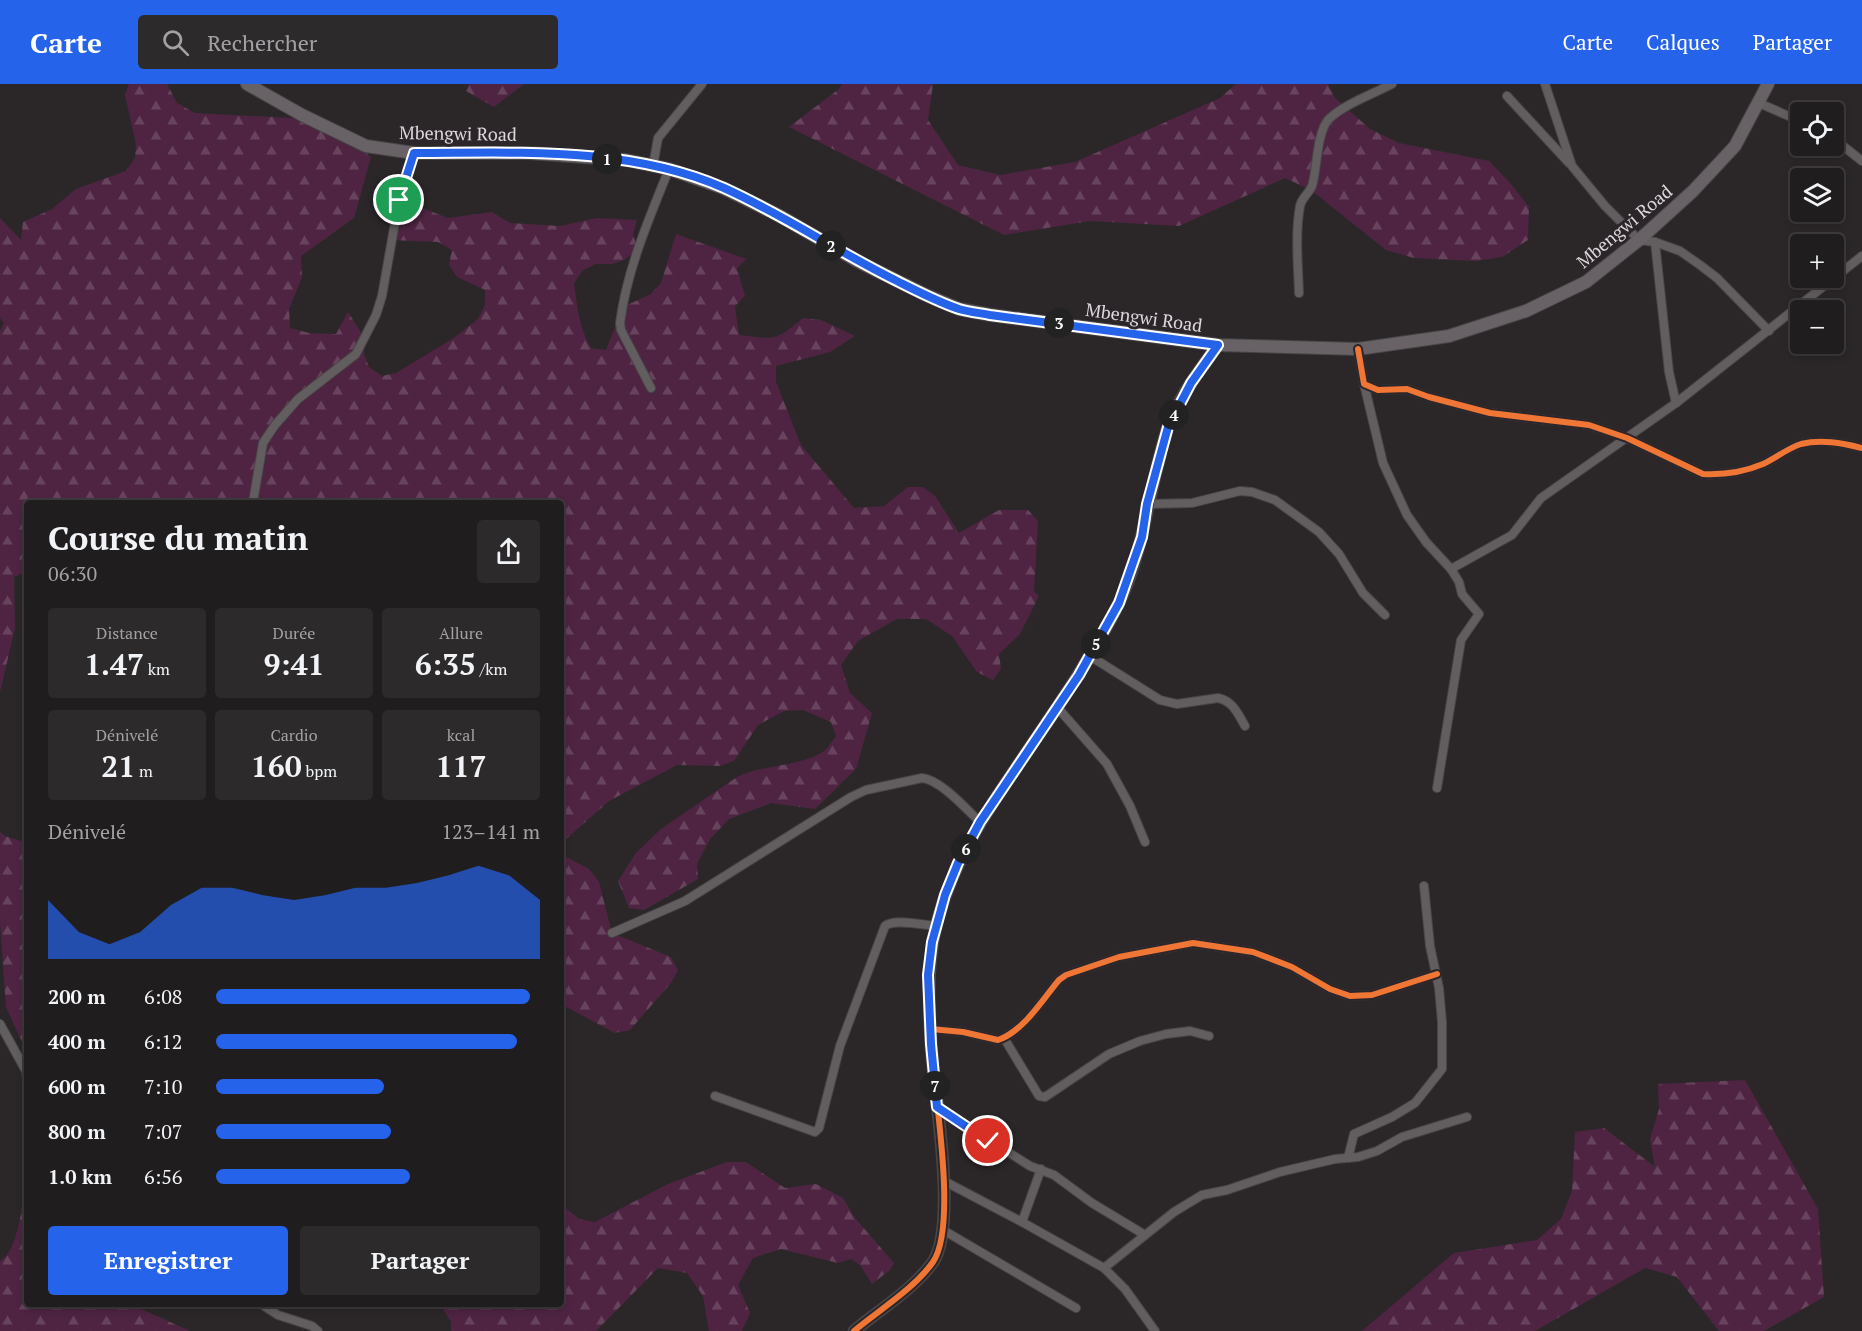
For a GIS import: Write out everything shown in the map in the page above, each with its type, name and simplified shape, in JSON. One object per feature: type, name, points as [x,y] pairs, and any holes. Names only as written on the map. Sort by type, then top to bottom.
[{"type":"main road","name":"Mbengwi Road","points":[[247,84],[302,115],[366,146],[414,153],[529,153],[626,160],[669,169],[723,188],[780,216],[857,261],[959,309],[1218,345],[1358,349],[1449,336],[1526,311],[1586,282],[1639,240],[1693,191],[1736,146],[1768,84]]},
{"type":"street","points":[[653,166],[658,138],[702,84]]},
{"type":"street","points":[[1299,293],[1300,204],[1311,190],[1316,154],[1327,121],[1347,107],[1392,84]]},
{"type":"street","points":[[1545,84],[1572,166]]},
{"type":"street","points":[[1507,96],[1572,166],[1605,206],[1639,240],[1655,242],[1680,251],[1717,278],[1769,331]]},
{"type":"street","points":[[1759,103],[1790,117]]},
{"type":"street","points":[[1844,147],[1862,161]]},
{"type":"street","points":[[254,500],[263,443],[275,424],[298,399],[356,354],[376,315],[382,296],[399,200],[414,153]]},
{"type":"street","points":[[651,388],[621,330],[620,323],[631,271],[650,214],[669,169]]},
{"type":"street","points":[[1655,242],[1669,372],[1676,403]]},
{"type":"street","points":[[1451,569],[1512,535],[1541,498],[1676,403],[1862,256]]},
{"type":"street","points":[[854,1331],[916,1281],[933,1261],[941,1246],[944,1181],[928,975],[936,926],[958,863],[980,822],[1090,656],[1119,603],[1142,537],[1147,504],[1168,427],[1191,383],[1218,345]]},
{"type":"street","points":[[1358,349],[1383,463],[1407,515],[1426,542],[1451,569],[1459,582],[1462,594],[1479,614],[1461,640],[1437,788]]},
{"type":"street","points":[[1364,384],[1378,390],[1407,389],[1429,398],[1490,413],[1589,425],[1627,438],[1703,474],[1717,475],[1737,472],[1763,464],[1798,445],[1811,442],[1840,443],[1862,448]]},
{"type":"street","points":[[1147,504],[1192,503],[1240,491],[1252,492],[1275,500],[1319,532],[1339,555],[1363,593],[1385,615]]},
{"type":"street","points":[[1090,656],[1168,703],[1218,698],[1227,700],[1245,726]]},
{"type":"street","points":[[1057,707],[1107,764],[1130,806],[1145,842]]},
{"type":"street","points":[[612,933],[685,900],[809,822],[866,790],[922,778],[928,779],[936,783],[980,822]]},
{"type":"street","points":[[1348,1158],[1354,1134],[1392,1117],[1415,1103],[1442,1069],[1442,1022],[1437,974],[1430,946],[1424,886]]},
{"type":"street","points":[[715,1096],[815,1132],[819,1128],[840,1046],[885,926],[889,922],[898,922],[936,926]]},
{"type":"street","points":[[931,1029],[963,1032],[998,1041],[1026,1020],[1059,980],[1066,975],[1119,957],[1192,943],[1253,952],[1292,967],[1330,989],[1350,996],[1372,994],[1437,974]]},
{"type":"street","points":[[0,1024],[24,1067]]},
{"type":"street","points":[[1004,1038],[1039,1096],[1045,1096],[1109,1054],[1140,1041],[1190,1031],[1209,1036]]},
{"type":"street","points":[[937,1107],[1029,1166],[1054,1175],[1092,1203],[1145,1235]]},
{"type":"street","points":[[1104,1268],[1174,1212],[1202,1195],[1227,1190],[1280,1172],[1377,1151],[1402,1137],[1467,1117]]},
{"type":"street","points":[[1022,1222],[1041,1169]]},
{"type":"street","points":[[944,1181],[1104,1268],[1125,1289],[1155,1331]]},
{"type":"street","points":[[943,1230],[1076,1308]]},
{"type":"street","points":[[266,1307],[278,1315],[312,1326],[318,1331]]},
{"type":"green space","points":[[129,84],[167,84],[177,103],[195,113],[292,118],[349,139],[371,157],[354,218],[301,256],[302,277],[289,309],[290,328],[309,333],[336,334],[348,312],[365,339],[364,354],[369,367],[382,376],[396,373],[454,338],[478,319],[485,305],[485,290],[457,277],[449,265],[452,250],[438,242],[391,240],[395,219],[404,201],[448,218],[492,212],[510,223],[560,226],[597,218],[637,220],[633,235],[638,249],[624,260],[612,264],[596,264],[583,270],[574,283],[581,325],[591,348],[606,350],[623,307],[651,294],[661,283],[676,234],[746,259],[737,268],[745,296],[735,306],[739,335],[774,337],[803,318],[821,320],[855,336],[830,352],[776,366],[776,382],[801,445],[854,508],[884,506],[908,487],[923,487],[935,496],[959,533],[999,510],[1028,510],[1038,521],[1034,591],[1039,596],[1020,634],[999,654],[1001,669],[993,680],[977,672],[952,636],[926,619],[897,619],[858,641],[841,665],[850,693],[872,713],[856,769],[815,809],[771,803],[729,819],[710,839],[697,864],[698,879],[644,910],[629,908],[618,881],[636,853],[661,829],[737,777],[815,756],[826,749],[836,736],[831,722],[803,710],[784,711],[758,725],[734,761],[720,766],[677,765],[609,801],[565,840],[564,848],[564,500],[24,500],[24,572],[14,577],[15,628],[0,692],[0,331],[4,323],[0,318],[0,218],[21,240],[23,222],[52,209],[76,189],[126,171],[135,158],[136,144],[125,95]]},
{"type":"green space","points":[[469,84],[524,84],[494,107],[466,91]]},
{"type":"green space","points":[[842,84],[933,84],[928,120],[958,165],[1000,175],[1075,162],[1220,98],[1236,84],[1328,84],[1335,98],[1370,129],[1399,143],[1489,161],[1529,207],[1528,240],[1502,257],[1475,261],[1414,258],[1386,250],[1311,190],[1285,178],[1179,226],[1090,221],[1004,235],[789,127],[839,89]]},
{"type":"green space","points":[[0,832],[24,842],[24,1046],[6,1007],[0,922]]},
{"type":"green space","points":[[564,856],[589,869],[599,882],[612,933],[671,957],[678,970],[671,983],[630,1030],[615,1033],[564,1006]]},
{"type":"green space","points":[[1745,1080],[1818,1209],[1824,1297],[1764,1331],[1719,1331],[1677,1277],[1645,1268],[1535,1331],[1362,1331],[1454,1253],[1537,1240],[1561,1219],[1572,1191],[1575,1132],[1604,1128],[1655,1167],[1650,1139],[1659,1109],[1658,1084]]},
{"type":"green space","points":[[727,1162],[746,1162],[785,1188],[816,1184],[843,1198],[855,1218],[894,1263],[890,1270],[872,1284],[860,1265],[851,1259],[838,1263],[781,1249],[753,1258],[738,1285],[750,1313],[742,1331],[709,1331],[703,1296],[687,1273],[658,1268],[596,1331],[451,1331],[451,1322],[442,1307],[564,1307],[564,1206],[579,1219],[595,1222],[668,1184]]},
{"type":"green space","points":[[24,1189],[24,1307],[137,1307],[190,1331],[0,1331],[0,1261],[8,1254],[14,1241]]},
{"type":"cycle path","points":[[854,1331],[896,1299],[925,1272],[933,1262],[940,1244],[944,1219],[944,1189],[931,1045],[929,981],[934,934],[945,897],[973,835],[1073,684],[1118,605],[1134,564],[1171,419],[1189,386],[1218,345]]},
{"type":"cycle path","points":[[1358,349],[1364,384],[1378,390],[1407,389],[1490,413],[1589,425],[1627,438],[1703,474],[1749,469],[1801,444],[1832,442],[1862,448]]},
{"type":"cycle path","points":[[931,1029],[963,1032],[998,1040],[1016,1030],[1059,980],[1066,975],[1119,957],[1193,943],[1253,952],[1292,967],[1330,989],[1350,996],[1372,995],[1437,974]]},
{"type":"route","points":[[399,200],[414,153],[529,153],[626,160],[669,169],[723,188],[780,216],[857,261],[959,309],[1218,345],[1191,383],[1168,427],[1147,504],[1142,537],[1119,603],[1079,675],[980,822],[958,863],[938,917],[929,958],[928,975],[937,1107],[988,1141]]}]
